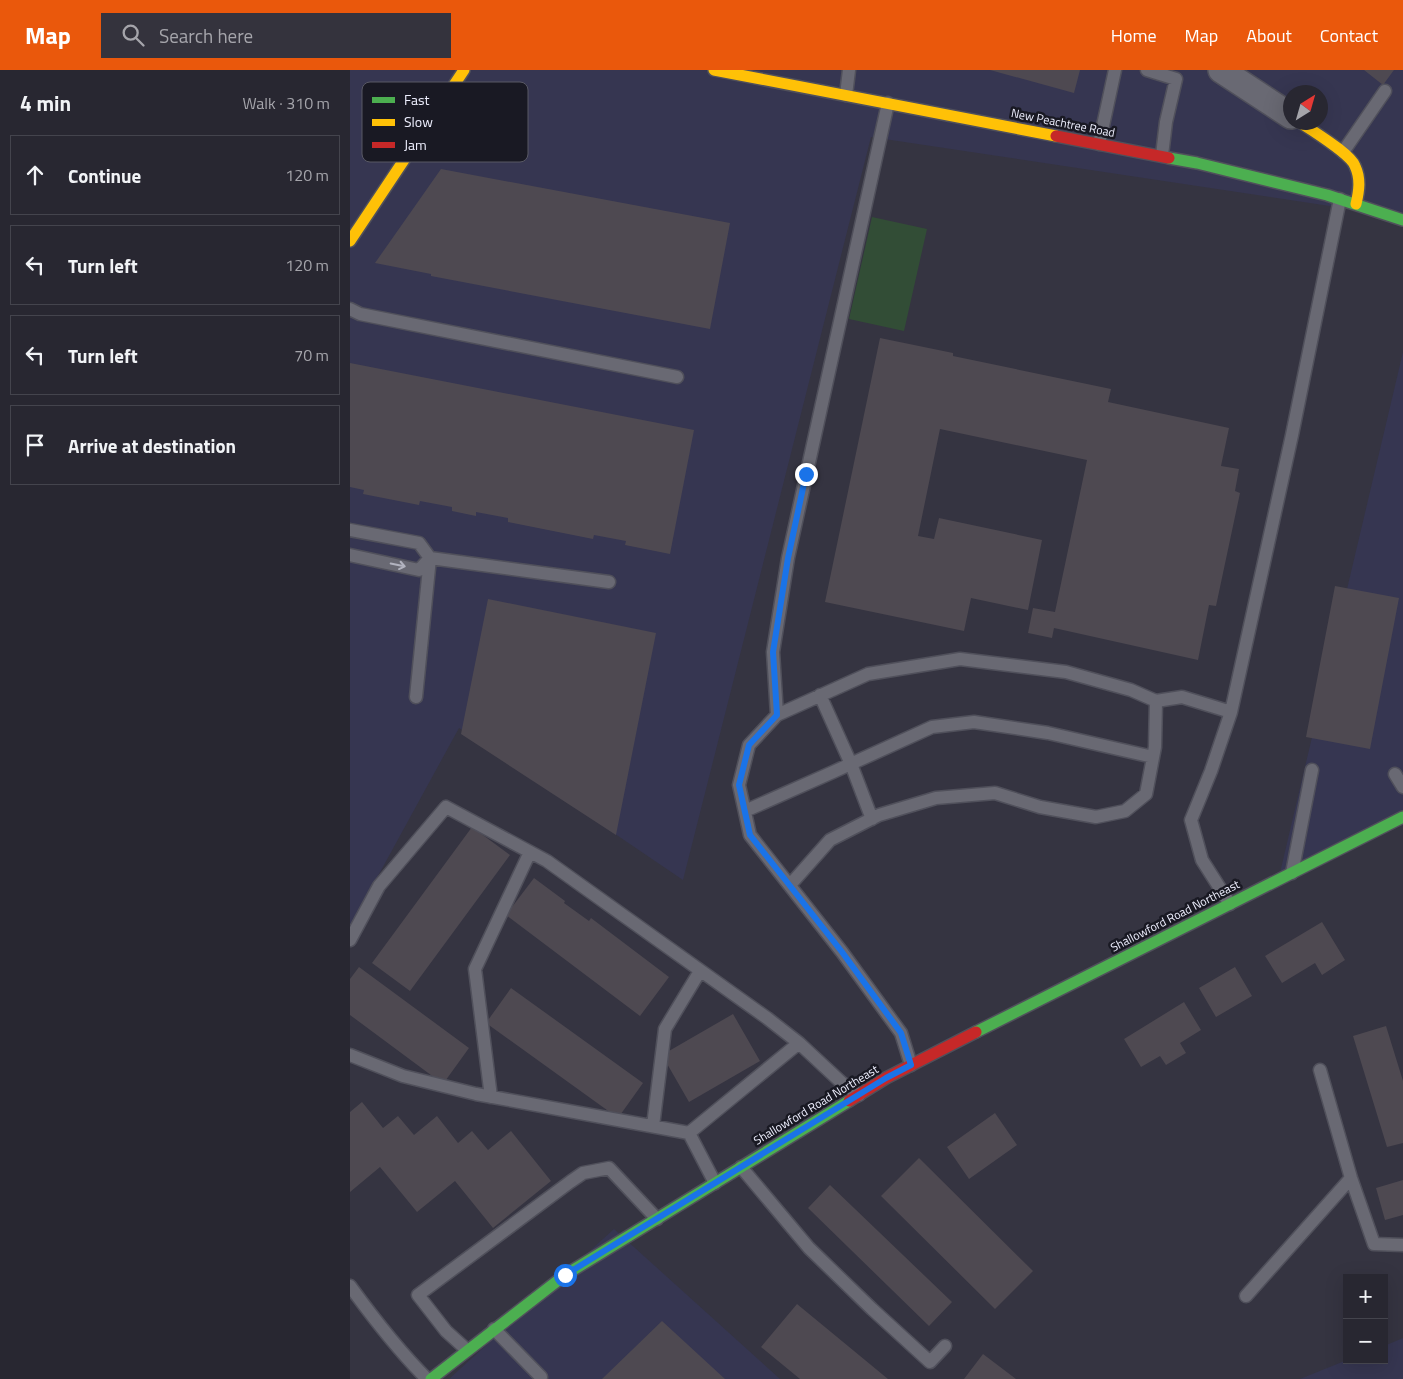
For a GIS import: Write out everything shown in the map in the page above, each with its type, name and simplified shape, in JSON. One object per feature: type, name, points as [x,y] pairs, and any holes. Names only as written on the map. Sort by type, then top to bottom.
[{"type":"street","points":[[456,82],[464,70]]},
{"type":"street","name":"New Peachtree Road","points":[[714,70],[1197,162],[1340,199],[1403,220]]},
{"type":"street","points":[[1220,70],[1283,111]]},
{"type":"street","points":[[1311,130],[1343,152],[1355,164],[1360,187],[1356,204]]},
{"type":"street","points":[[350,241],[403,162]]},
{"type":"street","name":"Shallowford Road Northeast","points":[[429,1379],[565,1275],[886,1078],[1403,817]]},
{"type":"lane","points":[[846,95],[849,70]]},
{"type":"lane","points":[[1099,144],[1115,70]]},
{"type":"lane","points":[[1147,70],[1176,79],[1166,122],[1162,155]]},
{"type":"lane","points":[[1343,152],[1384,91]]},
{"type":"lane","points":[[777,715],[773,652],[788,558],[888,103]]},
{"type":"lane","points":[[1230,904],[1202,860],[1191,820],[1211,771],[1231,712],[1292,435],[1340,199]]},
{"type":"lane","points":[[350,308],[360,314],[677,377]]},
{"type":"lane","points":[[350,530],[419,544],[430,558],[416,697]]},
{"type":"lane","points":[[350,555],[419,570],[430,558]]},
{"type":"lane","points":[[430,558],[609,582]]},
{"type":"lane","points":[[911,1065],[901,1033],[842,952],[750,835],[739,785],[749,745],[777,715],[868,674],[960,659],[1066,672],[1131,690],[1156,701],[1182,697],[1231,712]]},
{"type":"lane","points":[[820,695],[851,764],[872,820]]},
{"type":"lane","points":[[790,885],[830,840],[879,816],[936,798],[995,793],[1040,807],[1096,817],[1125,810],[1146,794],[1155,747],[1156,701]]},
{"type":"lane","points":[[745,810],[932,727],[974,722],[1048,733],[1153,757]]},
{"type":"lane","points":[[1292,873],[1312,770]]},
{"type":"lane","points":[[1395,774],[1403,787]]},
{"type":"lane","points":[[350,940],[379,886],[446,807],[547,861],[799,1043],[842,1083],[859,1095]]},
{"type":"lane","points":[[492,1097],[475,968],[530,852]]},
{"type":"lane","points":[[653,1126],[665,1029],[700,971]]},
{"type":"lane","points":[[350,1055],[403,1076],[492,1097],[688,1132],[799,1043]]},
{"type":"lane","points":[[1320,1070],[1351,1178],[1374,1244],[1403,1245]]},
{"type":"lane","points":[[688,1132],[715,1183]]},
{"type":"lane","points":[[741,1166],[809,1248],[930,1362],[945,1346]]},
{"type":"lane","points":[[467,1350],[446,1332],[418,1295],[570,1182],[584,1173],[609,1168],[657,1218]]},
{"type":"lane","points":[[1246,1296],[1351,1178]]},
{"type":"lane","points":[[350,1286],[411,1363],[429,1379]]},
{"type":"lane","points":[[494,1329],[541,1377]]},
{"type":"shaded area","points":[[350,70],[1403,70],[1403,217],[871,137],[683,880],[459,728],[350,927]]},
{"type":"shaded area","points":[[1403,352],[1403,817],[1279,877]]},
{"type":"shaded area","points":[[614,1229],[780,1379],[449,1379]]},
{"type":"shaded area","points":[[1403,1338],[1403,1379],[1300,1379],[1343,1362],[1343,1364],[1388,1364],[1388,1344]]},
{"type":"green space","points":[[872,217],[927,229],[904,331],[849,319]]},
{"type":"building","points":[[990,70],[1080,70],[1074,93]]},
{"type":"building","points":[[1364,70],[1394,70],[1383,85]]},
{"type":"building","points":[[441,169],[730,223],[710,329],[431,276],[431,274],[375,263]]},
{"type":"building","points":[[880,338],[953,353],[953,356],[1111,389],[1108,402],[1229,428],[1221,466],[1239,469],[1235,491],[1240,493],[1216,606],[1209,605],[1198,660],[1054,628],[1052,638],[1028,633],[1033,608],[1055,612],[1087,460],[940,429],[918,536],[934,539],[939,518],[1042,540],[1028,610],[971,598],[964,631],[825,602]]},
{"type":"building","points":[[350,363],[694,430],[670,554],[625,545],[626,541],[594,535],[593,539],[508,522],[508,518],[476,512],[476,516],[452,511],[452,507],[420,501],[419,505],[363,494],[364,490],[350,487]]},
{"type":"building","points":[[1335,586],[1399,598],[1370,749],[1306,737]]},
{"type":"building","points":[[488,599],[656,633],[616,835],[461,734]]},
{"type":"building","points":[[472,827],[510,855],[410,991],[372,963]]},
{"type":"building","points":[[534,878],[565,901],[564,903],[589,921],[591,918],[669,977],[640,1016],[506,915]]},
{"type":"building","points":[[1322,922],[1345,960],[1322,975],[1315,963],[1282,983],[1265,956]]},
{"type":"building","points":[[359,967],[469,1048],[443,1084],[350,1015],[350,979]]},
{"type":"building","points":[[1235,967],[1252,996],[1216,1017],[1199,988]]},
{"type":"building","points":[[511,988],[643,1083],[618,1118],[486,1023]]},
{"type":"building","points":[[1184,1002],[1201,1030],[1180,1043],[1186,1053],[1166,1065],[1160,1056],[1141,1067],[1124,1039]]},
{"type":"building","points":[[733,1014],[760,1061],[689,1102],[662,1055]]},
{"type":"building","points":[[1386,1026],[1403,1081],[1403,1143],[1387,1147],[1353,1036]]},
{"type":"building","points":[[362,1102],[383,1128],[398,1116],[414,1135],[437,1116],[458,1143],[472,1131],[488,1150],[511,1131],[551,1181],[493,1228],[455,1181],[417,1212],[380,1167],[350,1192],[350,1112]]},
{"type":"building","points":[[995,1113],[1017,1145],[969,1179],[947,1147]]},
{"type":"building","points":[[919,1158],[1033,1271],[995,1309],[881,1196]]},
{"type":"building","points":[[1403,1180],[1403,1215],[1385,1220],[1376,1188]]},
{"type":"building","points":[[830,1185],[952,1302],[929,1326],[808,1208]]},
{"type":"building","points":[[797,1304],[888,1379],[800,1379],[761,1347]]},
{"type":"building","points":[[662,1321],[725,1379],[602,1379]]},
{"type":"building","points":[[983,1354],[1016,1379],[964,1379]]},
{"type":"traffic: fast","points":[[1169,158],[1197,163],[1327,195],[1403,220]]},
{"type":"traffic: fast","points":[[976,1032],[1403,817]]},
{"type":"traffic: fast","points":[[431,1379],[565,1275],[849,1101]]},
{"type":"traffic: slow","points":[[456,82],[464,70]]},
{"type":"traffic: slow","points":[[714,70],[1056,136]]},
{"type":"traffic: slow","points":[[1312,130],[1339,149],[1352,161],[1359,180],[1356,204]]},
{"type":"traffic: slow","points":[[350,241],[403,162]]},
{"type":"traffic: jam","points":[[1056,136],[1169,158]]},
{"type":"traffic: jam","points":[[849,1101],[886,1078],[976,1032]]},
{"type":"route","points":[[565,1275],[741,1166],[886,1078],[911,1065],[901,1033],[842,952],[750,835],[739,785],[749,745],[777,715],[773,652],[788,558],[806,474]]}]
